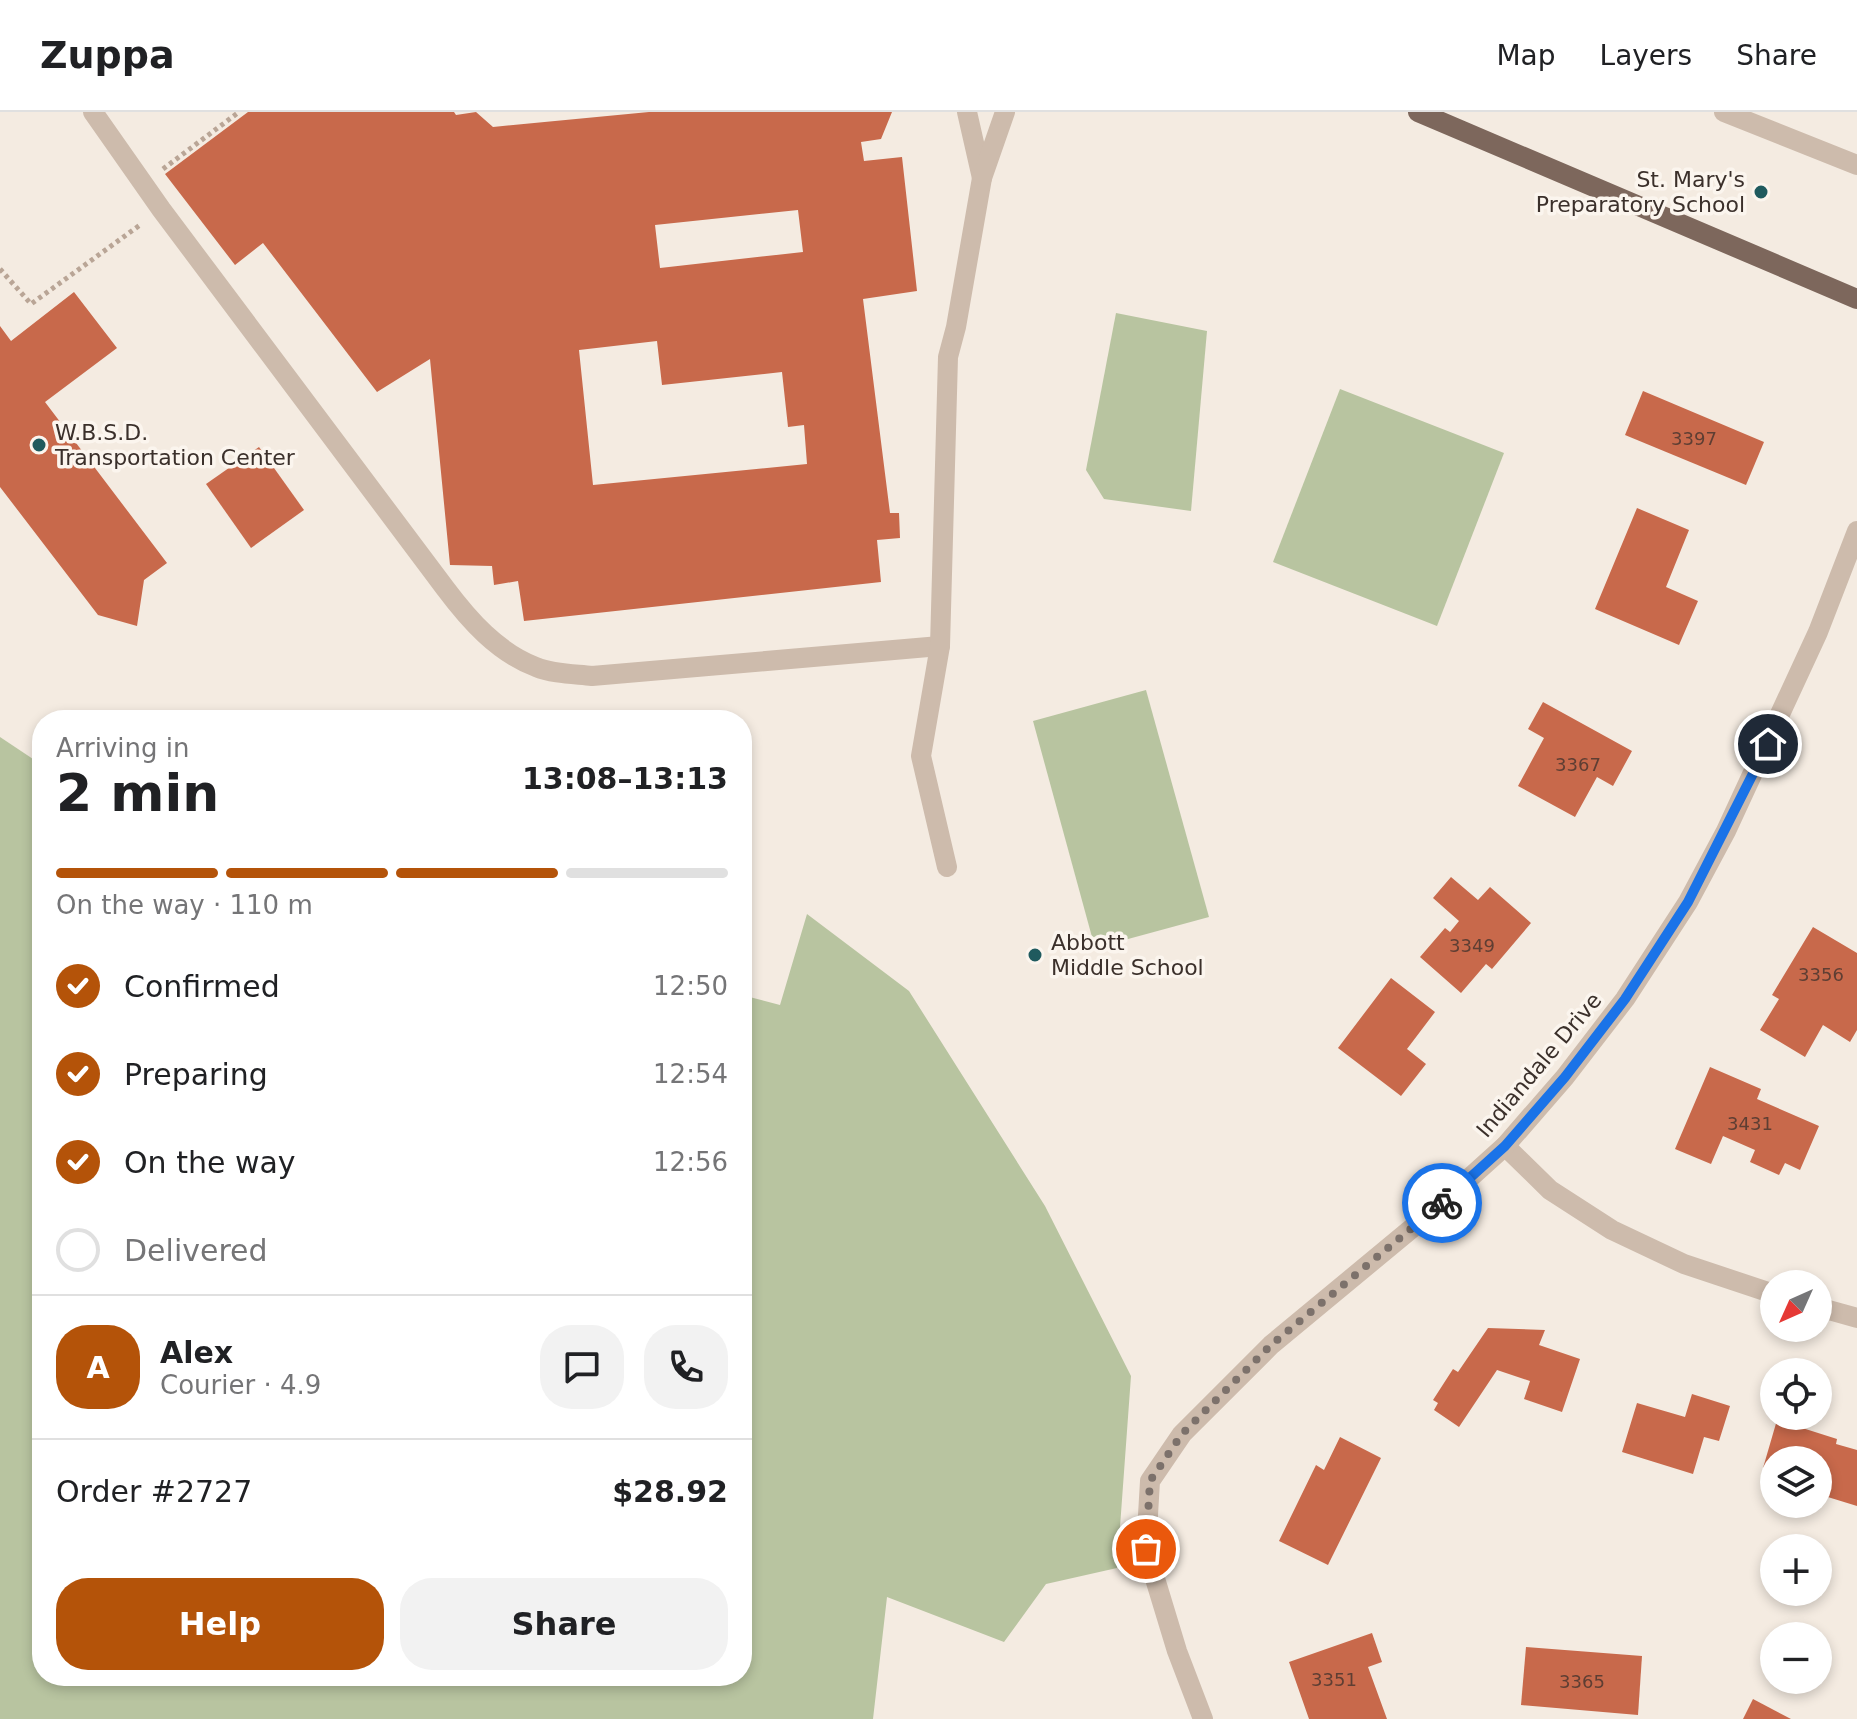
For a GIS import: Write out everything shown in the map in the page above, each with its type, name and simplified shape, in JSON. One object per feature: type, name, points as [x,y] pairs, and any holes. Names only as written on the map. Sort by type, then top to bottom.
[{"type":"main road","points":[[1418,112],[1857,299]]},
{"type":"street","points":[[93,112],[161,209],[466,617],[510,653],[537,668],[592,676],[940,646]]},
{"type":"street","points":[[967,112],[982,178]]},
{"type":"street","points":[[947,867],[921,756],[940,646],[948,357],[982,178],[1005,112]]},
{"type":"street","points":[[1724,112],[1857,165]]},
{"type":"street","name":"Indiandale Drive","points":[[1203,1719],[1177,1651],[1146,1549],[1150,1481],[1182,1434],[1271,1345],[1434,1210],[1505,1146],[1565,1077],[1625,999],[1688,902],[1768,744],[1818,632],[1857,531]]},
{"type":"street","points":[[1505,1146],[1550,1190],[1612,1230],[1684,1264],[1760,1289]]},
{"type":"street","points":[[1832,1311],[1857,1318]]},
{"type":"path","points":[[0,269],[31,304],[178,195],[160,171],[239,112]]},
{"type":"green space","points":[[1116,313],[1207,331],[1191,511],[1104,499],[1086,470]]},
{"type":"green space","points":[[1340,389],[1504,453],[1437,626],[1273,562]]},
{"type":"green space","points":[[1146,690],[1209,917],[1095,948],[1033,721]]},
{"type":"green space","points":[[0,737],[32,758],[32,1686],[752,1686],[752,998],[780,1005],[807,914],[909,991],[1045,1206],[1131,1376],[1117,1568],[1046,1584],[1004,1642],[887,1597],[873,1719],[0,1719]]},
{"type":"building","points":[[248,112],[454,112],[456,115],[476,112],[493,127],[649,112],[892,112],[881,139],[861,142],[864,161],[902,157],[917,291],[863,299],[890,513],[899,513],[900,538],[877,540],[881,582],[524,621],[518,581],[494,585],[492,566],[450,565],[430,359],[377,392],[263,243],[235,265],[165,174]],"holes":[[[798,210],[803,252],[660,268],[655,225]],[[657,341],[662,385],[782,372],[788,427],[804,425],[807,464],[593,485],[579,350]]]},
{"type":"building","name":"W.B.S.D. Transportation Center","points":[[74,292],[117,348],[45,402],[167,563],[144,580],[137,626],[98,615],[0,487],[0,326],[11,341]]},
{"type":"building","points":[[1643,391],[1764,442],[1746,485],[1625,435]]},
{"type":"building","points":[[259,447],[304,510],[251,548],[206,484]]},
{"type":"building","points":[[1637,508],[1689,530],[1666,587],[1698,601],[1679,645],[1595,609]]},
{"type":"building","points":[[1543,702],[1632,751],[1613,786],[1597,777],[1575,817],[1518,786],[1544,738],[1528,729]]},
{"type":"building","points":[[1451,877],[1478,900],[1490,887],[1531,923],[1492,969],[1486,964],[1461,993],[1420,957],[1445,928],[1450,932],[1459,921],[1433,898]]},
{"type":"building","points":[[1813,927],[1857,953],[1857,1030],[1850,1042],[1823,1025],[1805,1057],[1760,1030],[1779,999],[1772,995]]},
{"type":"building","points":[[1391,978],[1435,1012],[1407,1049],[1426,1064],[1401,1096],[1338,1048]]},
{"type":"building","points":[[1710,1067],[1761,1089],[1757,1099],[1819,1126],[1800,1170],[1785,1163],[1779,1175],[1750,1162],[1755,1150],[1723,1136],[1711,1164],[1675,1149]]},
{"type":"building","points":[[1488,1328],[1545,1330],[1539,1345],[1580,1359],[1562,1412],[1524,1399],[1530,1381],[1497,1370],[1459,1427],[1434,1410],[1438,1403],[1433,1400],[1453,1369],[1458,1372]]},
{"type":"building","points":[[1692,1394],[1730,1406],[1719,1441],[1704,1437],[1693,1474],[1622,1452],[1637,1403],[1685,1417]]},
{"type":"building","points":[[1774,1430],[1809,1430],[1837,1439],[1836,1444],[1857,1450],[1857,1506],[1832,1498],[1832,1446],[1769,1446]]},
{"type":"building","points":[[1340,1437],[1381,1458],[1328,1565],[1279,1541],[1316,1465],[1324,1470]]},
{"type":"building","points":[[1372,1633],[1382,1662],[1368,1667],[1387,1719],[1309,1719],[1289,1662]]},
{"type":"building","points":[[1526,1647],[1642,1656],[1638,1715],[1521,1705]]},
{"type":"building","points":[[1753,1699],[1791,1719],[1743,1719]]},
{"type":"way so far","points":[[1146,1549],[1150,1481],[1182,1434],[1271,1345],[1442,1203]]},
{"type":"place","name":"St. Mary's Preparatory School","points":[[1761,192]]},
{"type":"place","name":"W.B.S.D. Transportation Center","points":[[39,445]]},
{"type":"place","name":"Abbott Middle School","points":[[1035,955]]},
{"type":"route","points":[[1442,1203],[1505,1146],[1565,1077],[1625,999],[1688,902],[1768,744]]}]
